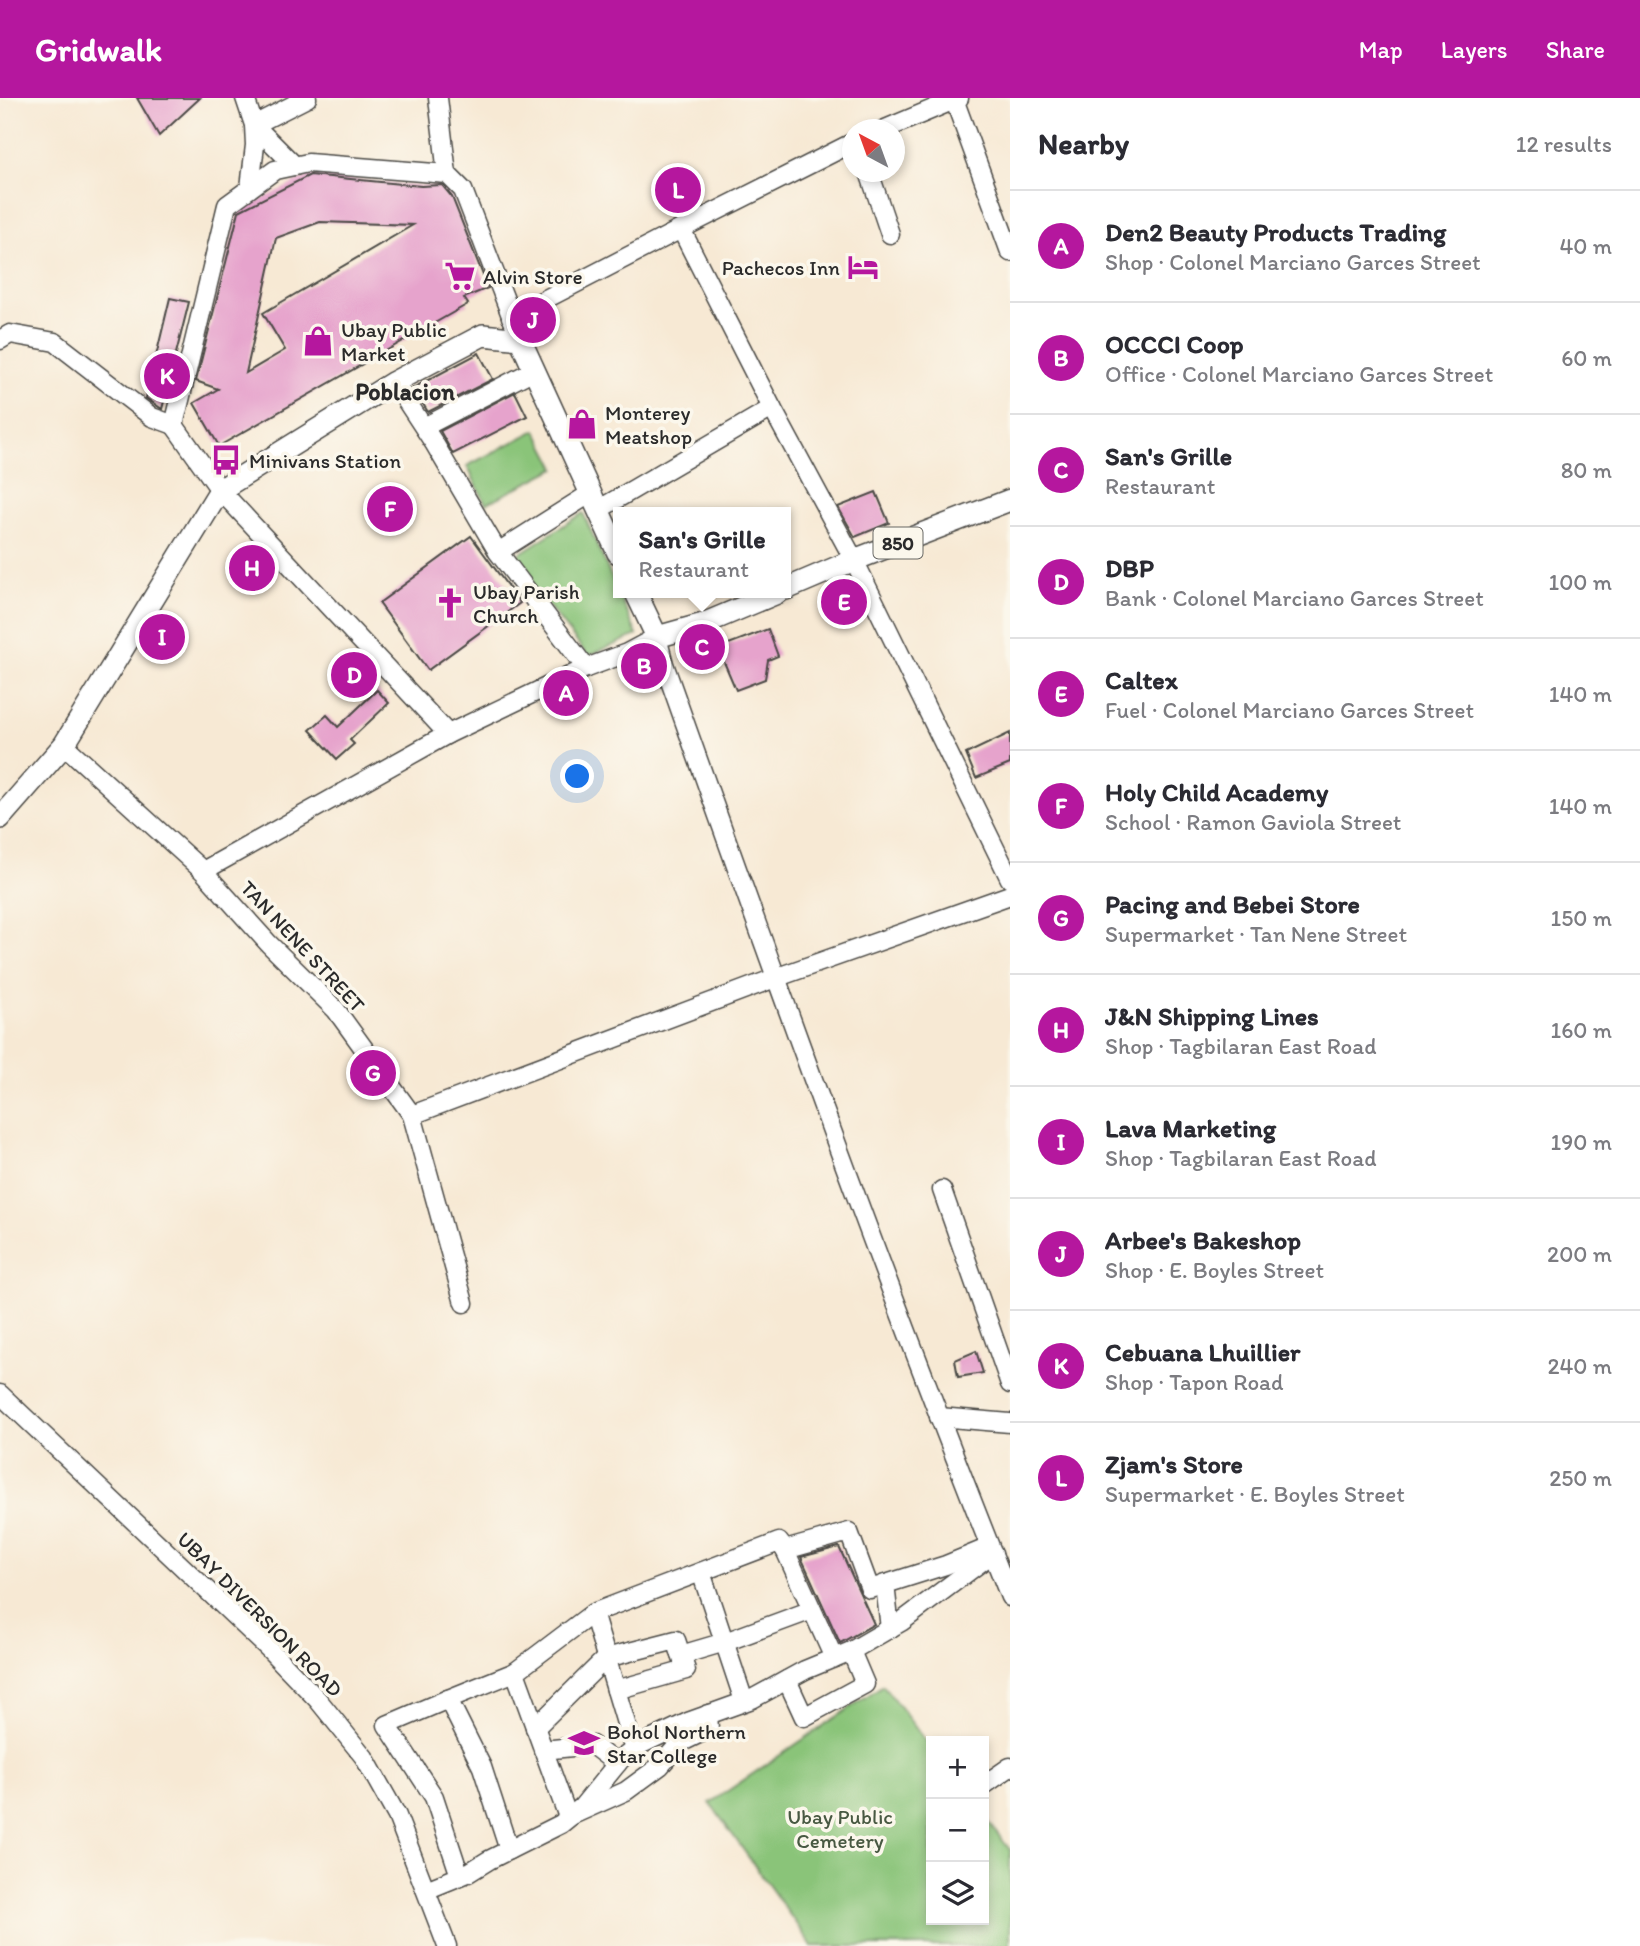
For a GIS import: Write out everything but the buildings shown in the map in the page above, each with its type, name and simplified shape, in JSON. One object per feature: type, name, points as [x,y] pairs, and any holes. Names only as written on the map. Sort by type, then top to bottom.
[{"type":"main road","points":[[0,818],[64,745],[220,490],[394,382],[482,335],[520,339],[613,542]]},
{"type":"main road","name":"850","points":[[791,587],[1010,500]]},
{"type":"main road","points":[[638,598],[657,637],[703,624],[764,598]]},
{"type":"street","points":[[245,98],[254,125],[255,145],[250,188]]},
{"type":"street","points":[[254,125],[307,98]]},
{"type":"street","points":[[438,98],[447,174],[463,190],[520,339]]},
{"type":"street","points":[[905,121],[956,99],[1010,252]]},
{"type":"street","points":[[254,125],[295,166]]},
{"type":"street","points":[[511,317],[842,148]]},
{"type":"street","points":[[174,425],[227,205],[275,170],[308,163],[447,174]]},
{"type":"street","points":[[872,182],[890,234]]},
{"type":"street","points":[[681,229],[772,408],[854,560],[1010,878]]},
{"type":"street","points":[[0,340],[10,334],[55,342],[152,417],[174,425],[220,490],[448,734]]},
{"type":"street","points":[[424,427],[534,370]]},
{"type":"street","points":[[394,382],[424,427],[498,552],[586,668]]},
{"type":"street","points":[[498,552],[772,408]]},
{"type":"street","points":[[202,871],[448,734],[657,637],[775,978],[939,1417],[1010,1597]]},
{"type":"street","name":"TAN NENE STREET","points":[[64,745],[202,871],[269,944],[336,1010],[412,1115],[464,1303]]},
{"type":"street","points":[[412,1115],[775,978],[1010,895]]},
{"type":"street","points":[[942,1190],[1010,1384]]},
{"type":"street","name":"UBAY DIVERSION ROAD","points":[[0,1394],[270,1649],[318,1700],[364,1757],[397,1816],[447,1946]]},
{"type":"street","points":[[939,1417],[1010,1423]]},
{"type":"street","points":[[785,1550],[849,1532],[870,1589],[992,1550]]},
{"type":"street","points":[[460,1876],[434,1797],[387,1725],[515,1672],[593,1613],[779,1542],[834,1658]]},
{"type":"street","points":[[426,1890],[460,1876],[561,1824],[582,1807],[617,1764],[642,1744],[744,1701],[805,1670],[851,1651],[890,1629],[992,1550]]},
{"type":"street","points":[[701,1572],[744,1701]]},
{"type":"street","points":[[885,1584],[890,1629]]},
{"type":"street","points":[[681,1655],[812,1610]]},
{"type":"street","points":[[593,1613],[634,1750]]},
{"type":"street","points":[[535,1728],[606,1658],[676,1640],[686,1670],[616,1690]]},
{"type":"street","points":[[787,1680],[804,1717],[865,1684],[851,1651]]},
{"type":"street","points":[[515,1672],[568,1817]]},
{"type":"street","points":[[448,1699],[482,1767],[509,1850]]},
{"type":"street","points":[[568,1817],[626,1791],[660,1766],[680,1743],[709,1729],[708,1714]]},
{"type":"street","points":[[543,1750],[592,1745],[617,1764]]},
{"type":"street","points":[[989,1782],[1010,1767]]},
{"type":"green space","points":[[536,430],[556,468],[486,504],[467,466]]},
{"type":"green space","points":[[583,513],[613,581],[613,598],[621,598],[637,635],[588,656],[511,559]]},
{"type":"green space","name":"Ubay Public Cemetery","points":[[883,1685],[926,1741],[926,1925],[989,1925],[989,1823],[1010,1850],[1010,1946],[812,1946],[710,1803]]},
{"type":"place","name":"Zjam's Store","points":[[678,190]]},
{"type":"place","name":"Pachecos Inn","points":[[863,267]]},
{"type":"place","name":"Alvin Store","points":[[460,276]]},
{"type":"place","name":"Arbee's Bakeshop","points":[[533,320]]},
{"type":"place","name":"Ubay Public Market","points":[[318,341]]},
{"type":"place","name":"Cebuana Lhuillier","points":[[167,376]]},
{"type":"place","name":"Monterey Meatshop","points":[[582,424]]},
{"type":"place","name":"Minivans Station","points":[[226,460]]},
{"type":"place","name":"Holy Child Academy","points":[[390,509]]},
{"type":"place","name":"J&N Shipping Lines","points":[[252,568]]},
{"type":"place","name":"Caltex","points":[[844,602]]},
{"type":"place","name":"Ubay Parish Church","points":[[450,603]]},
{"type":"place","name":"Lava Marketing","points":[[162,637]]},
{"type":"place","name":"San's Grille","points":[[702,647]]},
{"type":"place","name":"OCCCI Coop","points":[[644,666]]},
{"type":"place","name":"DBP","points":[[354,675]]},
{"type":"place","name":"Den2 Beauty Products Trading","points":[[566,693]]},
{"type":"place","name":"Pacing and Bebei Store","points":[[373,1073]]},
{"type":"place","name":"Bohol Northern Star College","points":[[584,1743]]},
{"type":"district","name":"Poblacion","points":[[405,391]]}]
